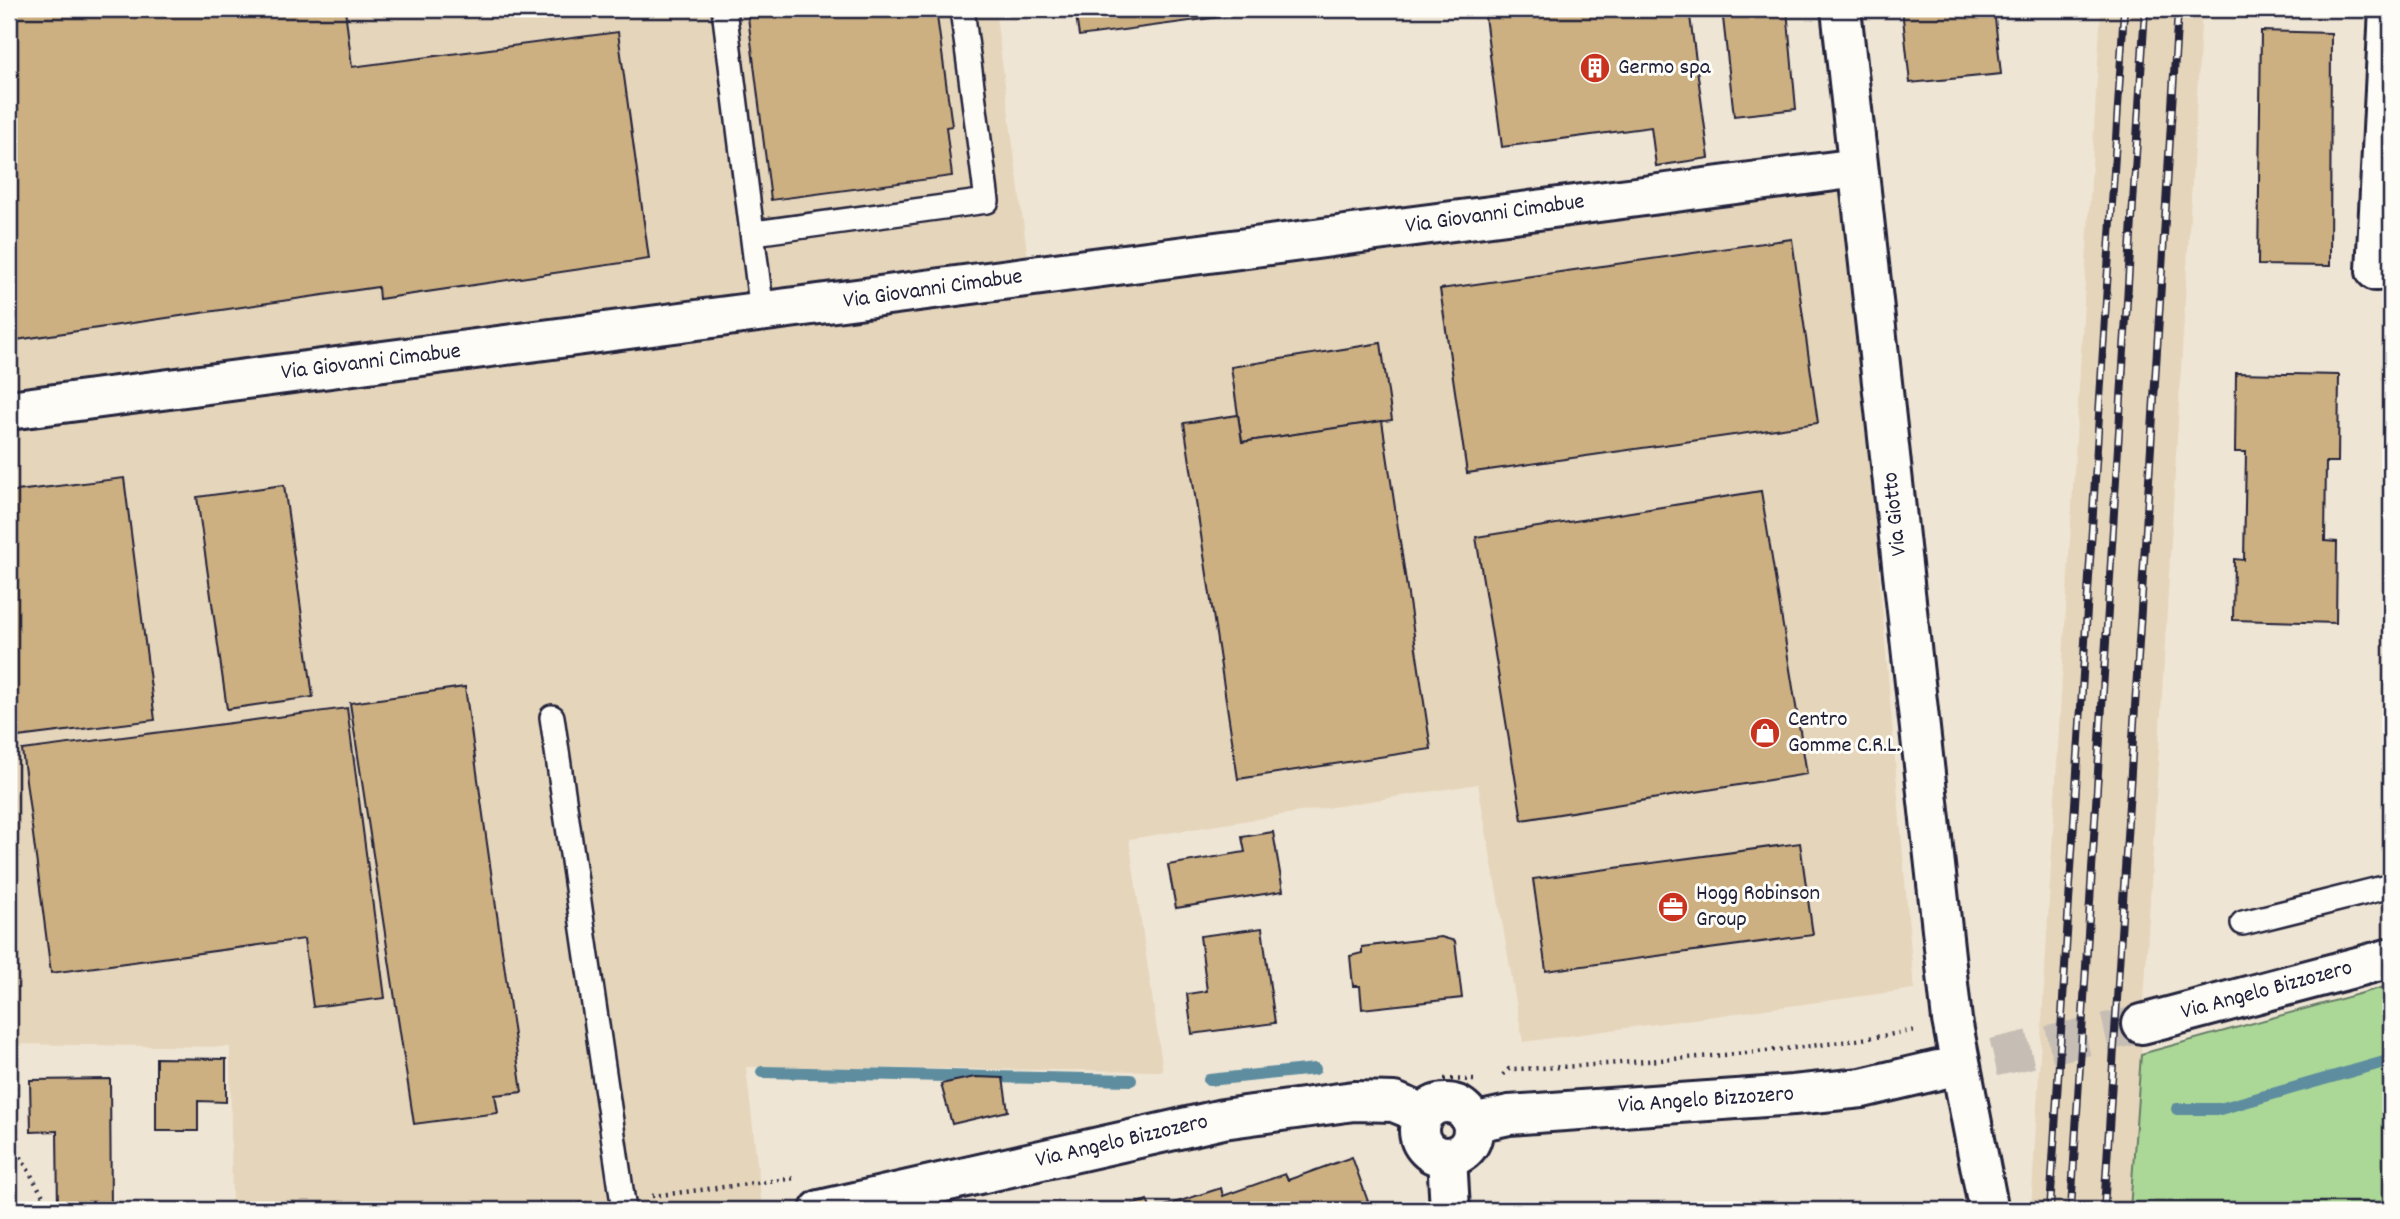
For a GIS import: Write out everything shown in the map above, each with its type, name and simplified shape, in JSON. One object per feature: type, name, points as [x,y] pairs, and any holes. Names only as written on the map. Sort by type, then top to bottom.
[{"type":"street","name":"Via Giotto","points":[[1841,9],[1952,1020],[1987,1210]]},
{"type":"street","points":[[2376,271],[2389,9]]},
{"type":"street","name":"Via Giovanni Cimabue","points":[[9,410],[1858,168]]},
{"type":"street","name":"Via Angelo Bizzozero","points":[[2142,1024],[2391,958]]},
{"type":"street","name":"Via Angelo Bizzozero","points":[[1472,1123],[1509,1115],[1862,1088],[1938,1070]]},
{"type":"street","name":"Via Angelo Bizzozero","points":[[820,1210],[1223,1119],[1354,1101],[1394,1102],[1424,1114]]},
{"type":"street","points":[[1445,1103],[1457,1105],[1472,1123],[1473,1135],[1468,1146],[1459,1154],[1447,1157],[1436,1155],[1426,1147],[1420,1137],[1419,1125],[1424,1114],[1433,1106],[1445,1103]]},
{"type":"street","points":[[1447,1157],[1450,1210]]},
{"type":"lane","points":[[724,9],[762,312]]},
{"type":"lane","points":[[754,233],[987,201],[962,9]]},
{"type":"lane","points":[[552,717],[624,1210]]},
{"type":"lane","points":[[2243,923],[2391,886]]},
{"type":"path","points":[[9,1018],[18,1152],[51,1210]]},
{"type":"path","points":[[1497,1080],[1508,1069],[1559,1068],[1844,1044],[1910,1032],[1952,1020]]},
{"type":"shaded area","points":[[9,9],[995,9],[1028,259],[9,404]]},
{"type":"shaded area","points":[[2101,9],[2202,9],[2130,1210],[2031,1210]]},
{"type":"shaded area","points":[[1847,183],[1914,989],[1523,1042],[1478,784],[1129,839],[1163,1071],[746,1067],[762,1207],[734,1210],[232,1210],[230,1047],[9,1044],[9,422]]},
{"type":"green space","points":[[2391,985],[2391,1210],[2130,1210],[2141,1054]]},
{"type":"building","points":[[9,9],[345,9],[352,67],[618,32],[649,259],[379,299],[378,287],[9,341]]},
{"type":"building","points":[[747,9],[936,9],[952,126],[946,127],[952,176],[771,200]]},
{"type":"building","points":[[1075,9],[1279,9],[1079,36]]},
{"type":"building","name":"Germo spa","points":[[1484,9],[1689,9],[1709,158],[1656,166],[1651,127],[1502,147]]},
{"type":"building","points":[[1722,9],[1787,9],[1796,109],[1734,116]]},
{"type":"building","points":[[1902,9],[1994,9],[2001,74],[1910,83]]},
{"type":"building","points":[[2261,31],[2331,33],[2330,266],[2258,265]]},
{"type":"building","points":[[1792,239],[1818,423],[1467,473],[1440,289]]},
{"type":"building","points":[[1381,343],[1392,420],[1242,442],[1231,367]]},
{"type":"building","points":[[2236,373],[2339,375],[2338,462],[2326,462],[2325,541],[2337,542],[2336,623],[2233,620],[2234,559],[2244,560],[2246,452],[2235,452]]},
{"type":"building","points":[[1238,415],[1242,442],[1382,421],[1431,749],[1238,779],[1184,423]]},
{"type":"building","points":[[124,478],[155,720],[9,738],[9,492]]},
{"type":"building","points":[[284,485],[313,697],[227,709],[197,497]]},
{"type":"building","points":[[1761,491],[1807,774],[1522,820],[1476,537]]},
{"type":"building","points":[[465,687],[522,1092],[495,1095],[498,1113],[414,1124],[350,703]]},
{"type":"building","points":[[347,708],[385,998],[313,1007],[304,939],[51,973],[22,750]]},
{"type":"building","points":[[1273,832],[1283,891],[1176,908],[1168,865],[1245,852],[1242,837]]},
{"type":"building","name":"Hogg Robinson Group","points":[[1800,843],[1813,935],[1546,971],[1533,879]]},
{"type":"building","points":[[1262,928],[1275,1023],[1192,1034],[1187,994],[1207,991],[1200,936]]},
{"type":"building","points":[[1441,937],[1455,941],[1462,998],[1362,1009],[1360,986],[1353,986],[1350,956],[1362,953],[1362,947]]},
{"type":"building","points":[[156,1058],[226,1059],[226,1102],[198,1101],[198,1131],[156,1131]]},
{"type":"building","points":[[975,1077],[1003,1078],[1008,1111],[952,1124],[941,1084]]},
{"type":"building","points":[[110,1079],[111,1209],[58,1210],[57,1131],[31,1132],[30,1080]]},
{"type":"building","points":[[1352,1157],[1371,1210],[1152,1210],[1221,1188],[1223,1196],[1285,1174],[1288,1180]]},
{"type":"building","points":[[1147,1200],[1151,1210],[1117,1210]]},
{"type":"waterway","points":[[2177,1109],[2220,1109],[2391,1060]]},
{"type":"waterway","points":[[1209,1080],[1315,1069]]},
{"type":"waterway","points":[[762,1072],[1131,1080]]},
{"type":"tunnel","points":[[1938,1070],[2142,1024]]},
{"type":"railway","points":[[2050,1210],[2124,9]]},
{"type":"railway","points":[[2071,1210],[2145,9]]},
{"type":"railway","points":[[2104,1210],[2178,9]]},
{"type":"place","name":"Germo spa","points":[[1595,68]]},
{"type":"place","name":"Centro Gomme C.R.L.","points":[[1765,733]]},
{"type":"place","name":"Hogg Robinson Group","points":[[1673,907]]}]
